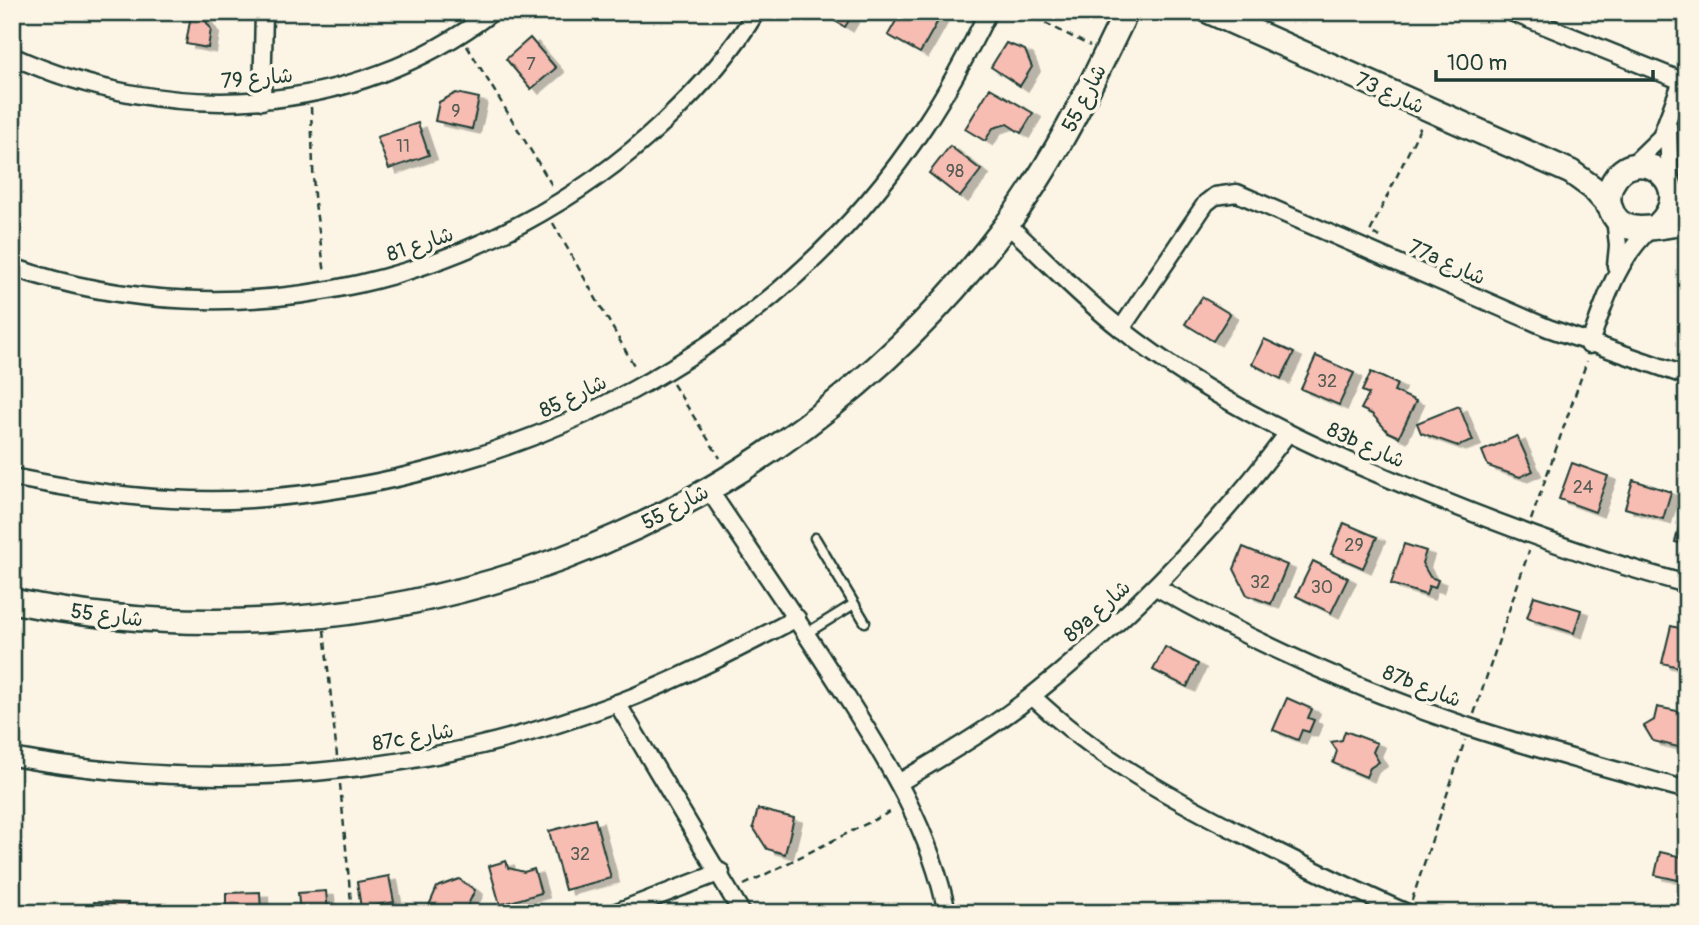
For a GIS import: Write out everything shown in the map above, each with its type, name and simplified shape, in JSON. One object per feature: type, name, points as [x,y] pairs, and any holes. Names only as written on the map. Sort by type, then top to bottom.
[{"type":"street","points":[[262,101],[264,12]]},
{"type":"street","name":"شارع 79","points":[[12,55],[44,70],[97,87],[151,98],[207,103],[262,101],[311,94],[394,68],[460,35],[492,12]]},
{"type":"street","name":"شارع 81","points":[[12,267],[93,289],[150,298],[207,301],[265,299],[328,291],[389,278],[449,258],[546,211],[606,172],[684,103],[719,64],[756,12]]},
{"type":"street","name":"شارع 85","points":[[12,477],[83,491],[166,499],[250,499],[334,490],[403,478],[472,460],[539,436],[666,372],[763,302],[850,220],[925,126],[988,12]]},
{"type":"street","name":"شارع 55","points":[[12,601],[115,618],[184,623],[253,623],[390,608],[457,593],[562,560],[649,522],[720,483],[820,414],[877,367],[922,324],[1004,229],[1064,137],[1126,12]]},
{"type":"street","name":"شارع 73","points":[[1210,12],[1428,111],[1572,172],[1593,188],[1613,212]]},
{"type":"street","points":[[1511,12],[1685,82],[1668,124],[1652,148],[1624,171],[1609,195],[1618,246],[1615,276]]},
{"type":"street","points":[[1591,345],[1615,276],[1630,250],[1672,208],[1676,192],[1666,153],[1668,124]]},
{"type":"street","points":[[1624,171],[1653,167],[1676,192]]},
{"type":"street","name":"شارع 73","points":[[1572,172],[1624,171]]},
{"type":"street","name":"77a شارع","points":[[1121,329],[1199,213],[1215,196],[1237,193],[1591,345],[1687,376]]},
{"type":"street","points":[[1613,212],[1631,228],[1687,223]]},
{"type":"street","name":"83b شارع","points":[[1004,229],[1047,260],[1062,278],[1121,329],[1174,368],[1288,433],[1384,477],[1527,533],[1687,584]]},
{"type":"street","name":"89a شارع","points":[[900,782],[1032,696],[1156,587],[1224,514],[1288,433]]},
{"type":"street","points":[[720,483],[754,553],[900,782],[929,851],[947,913]]},
{"type":"street","name":"87b شارع","points":[[1156,587],[1264,644],[1378,693],[1514,741],[1687,790]]},
{"type":"street","name":"87c شارع","points":[[12,757],[129,774],[227,778],[283,776],[384,765],[452,753],[508,739],[617,703],[678,677],[797,618]]},
{"type":"street","points":[[1032,696],[1086,743],[1143,782],[1321,875],[1407,913]]},
{"type":"street","points":[[617,703],[742,913]]},
{"type":"street","points":[[614,913],[720,872]]},
{"type":"lane","points":[[815,538],[865,622]]},
{"type":"lane","points":[[807,634],[854,604]]},
{"type":"path","points":[[1024,12],[1106,54]]},
{"type":"path","points":[[460,35],[562,201]]},
{"type":"path","points":[[311,94],[314,195],[328,291]]},
{"type":"path","points":[[1373,253],[1380,237],[1370,232],[1428,111]]},
{"type":"path","points":[[546,211],[644,384]]},
{"type":"path","points":[[1527,533],[1591,345]]},
{"type":"path","points":[[666,372],[720,483]]},
{"type":"path","points":[[731,891],[910,802]]},
{"type":"building","points":[[820,12],[854,12],[845,27]]},
{"type":"building","points":[[901,12],[912,12],[921,17],[927,12],[939,19],[920,53],[888,35]]},
{"type":"building","points":[[191,15],[203,17],[211,29],[208,48],[186,44]]},
{"type":"building","points":[[530,38],[556,68],[531,89],[506,59]]},
{"type":"building","points":[[1006,43],[1025,50],[1032,67],[1020,86],[991,67]]},
{"type":"building","points":[[990,88],[1033,113],[1021,133],[1007,124],[993,128],[985,141],[965,129]]},
{"type":"building","points":[[456,93],[479,98],[472,129],[435,121],[439,102]]},
{"type":"building","points":[[418,123],[429,155],[389,169],[377,137]]},
{"type":"building","points":[[950,146],[981,170],[960,197],[929,173]]},
{"type":"building","points":[[1202,297],[1230,314],[1213,341],[1185,324]]},
{"type":"building","points":[[1264,339],[1294,353],[1281,379],[1252,364]]},
{"type":"building","points":[[1316,356],[1354,373],[1339,405],[1301,389]]},
{"type":"building","points":[[1371,372],[1397,384],[1394,391],[1416,401],[1399,437],[1388,432],[1372,414],[1361,409],[1369,394],[1362,391]]},
{"type":"building","points":[[1459,406],[1473,441],[1458,446],[1421,433],[1417,423]]},
{"type":"building","points":[[1517,436],[1533,471],[1520,477],[1488,466],[1482,451]]},
{"type":"building","points":[[1572,463],[1608,476],[1595,512],[1559,499]]},
{"type":"building","points":[[1633,480],[1671,492],[1663,519],[1625,508]]},
{"type":"building","points":[[1687,498],[1687,545],[1675,542]]},
{"type":"building","points":[[1344,523],[1377,537],[1363,568],[1331,554]]},
{"type":"building","points":[[1404,544],[1426,551],[1422,563],[1430,577],[1438,580],[1435,588],[1429,586],[1426,595],[1391,584]]},
{"type":"building","points":[[1243,547],[1287,565],[1271,604],[1247,595],[1234,569]]},
{"type":"building","points":[[1313,561],[1348,578],[1331,613],[1296,596]]},
{"type":"building","points":[[1534,596],[1581,610],[1574,633],[1527,618]]},
{"type":"building","points":[[1671,626],[1687,630],[1687,669],[1662,663]]},
{"type":"building","points":[[1165,647],[1198,664],[1187,687],[1153,670]]},
{"type":"building","points":[[1287,698],[1312,709],[1308,718],[1314,720],[1309,732],[1302,730],[1298,740],[1273,730]]},
{"type":"building","points":[[1657,707],[1687,713],[1683,729],[1687,742],[1678,747],[1653,741],[1644,726],[1654,720]]},
{"type":"building","points":[[1345,731],[1377,743],[1373,752],[1379,762],[1370,768],[1366,777],[1333,763],[1337,751],[1331,742],[1342,740]]},
{"type":"building","points":[[758,809],[794,818],[785,854],[767,849],[753,827]]},
{"type":"building","points":[[595,819],[611,878],[565,890],[549,831]]},
{"type":"building","points":[[1660,852],[1687,858],[1687,882],[1655,875]]},
{"type":"building","points":[[506,861],[508,868],[524,872],[534,869],[541,893],[500,905],[489,866]]},
{"type":"building","points":[[389,876],[394,902],[361,908],[357,882]]},
{"type":"building","points":[[459,879],[475,890],[465,911],[427,910],[437,887]]},
{"type":"building","points":[[326,891],[328,913],[300,913],[298,893]]},
{"type":"building","points":[[260,892],[261,913],[226,913],[226,893]]},
{"type":"building","points":[[94,902],[129,903],[129,913],[93,913]]}]
